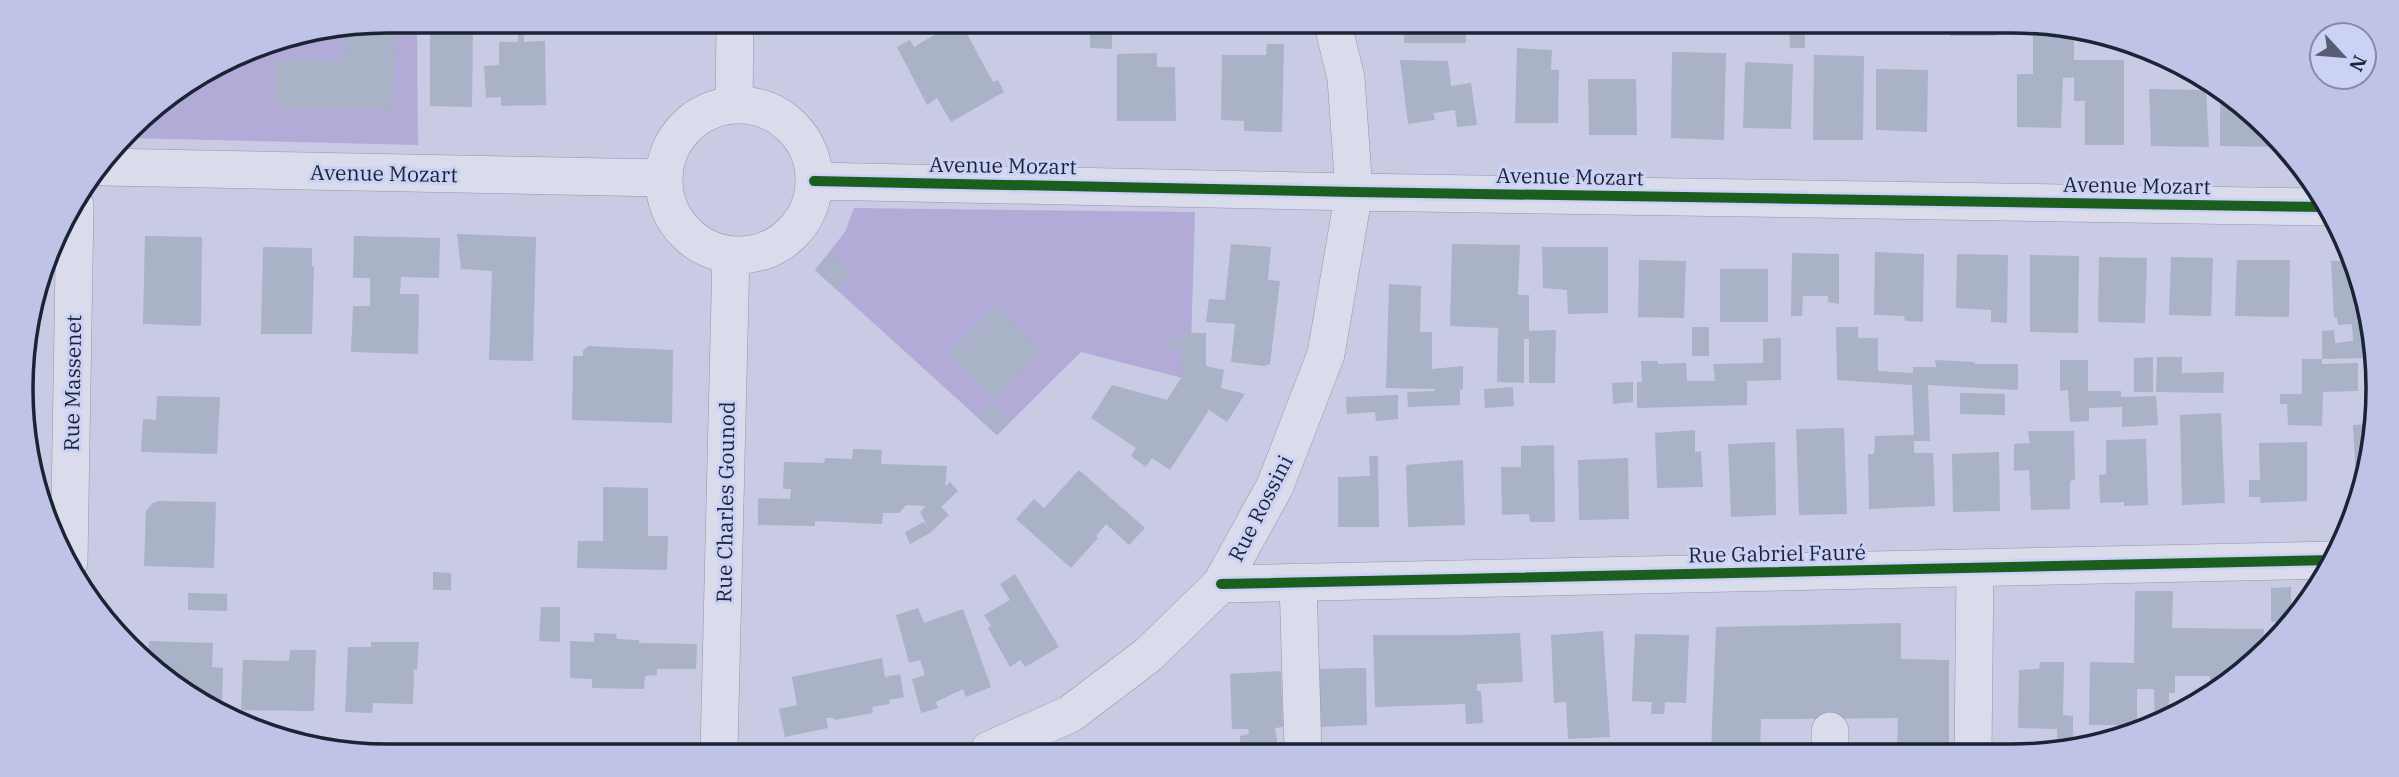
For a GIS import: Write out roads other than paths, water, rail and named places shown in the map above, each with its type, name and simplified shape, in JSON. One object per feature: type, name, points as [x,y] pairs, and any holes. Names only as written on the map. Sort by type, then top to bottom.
[{"type":"street","points":[[734,105],[735,33]]},
{"type":"street","name":"Rue Rossini","points":[[1002,744],[1070,714],[1148,655],[1221,584],[1275,486],[1326,354],[1354,192],[1346,78],[1335,33]]},
{"type":"street","points":[[734,105],[759,107],[781,117],[799,134],[810,156],[814,181],[810,205],[797,227],[779,243],[756,254],[731,255],[709,250],[690,238],[676,221],[666,200],[664,178],[667,156],[678,136],[693,120],[712,109],[734,105]]},
{"type":"street","name":"Avenue Mozart","points":[[111,167],[664,178]]},
{"type":"street","name":"Avenue Mozart","points":[[814,181],[2316,207]]},
{"type":"street","name":"Rue Massenet","points":[[69,544],[75,222]]},
{"type":"street","name":"Rue Charles Gounod","points":[[719,744],[731,255]]},
{"type":"street","name":"Rue Gabriel Fauré","points":[[1221,584],[2321,560]]},
{"type":"street","points":[[1973,744],[1975,568]]},
{"type":"street","points":[[1298,582],[1303,744]]}]
